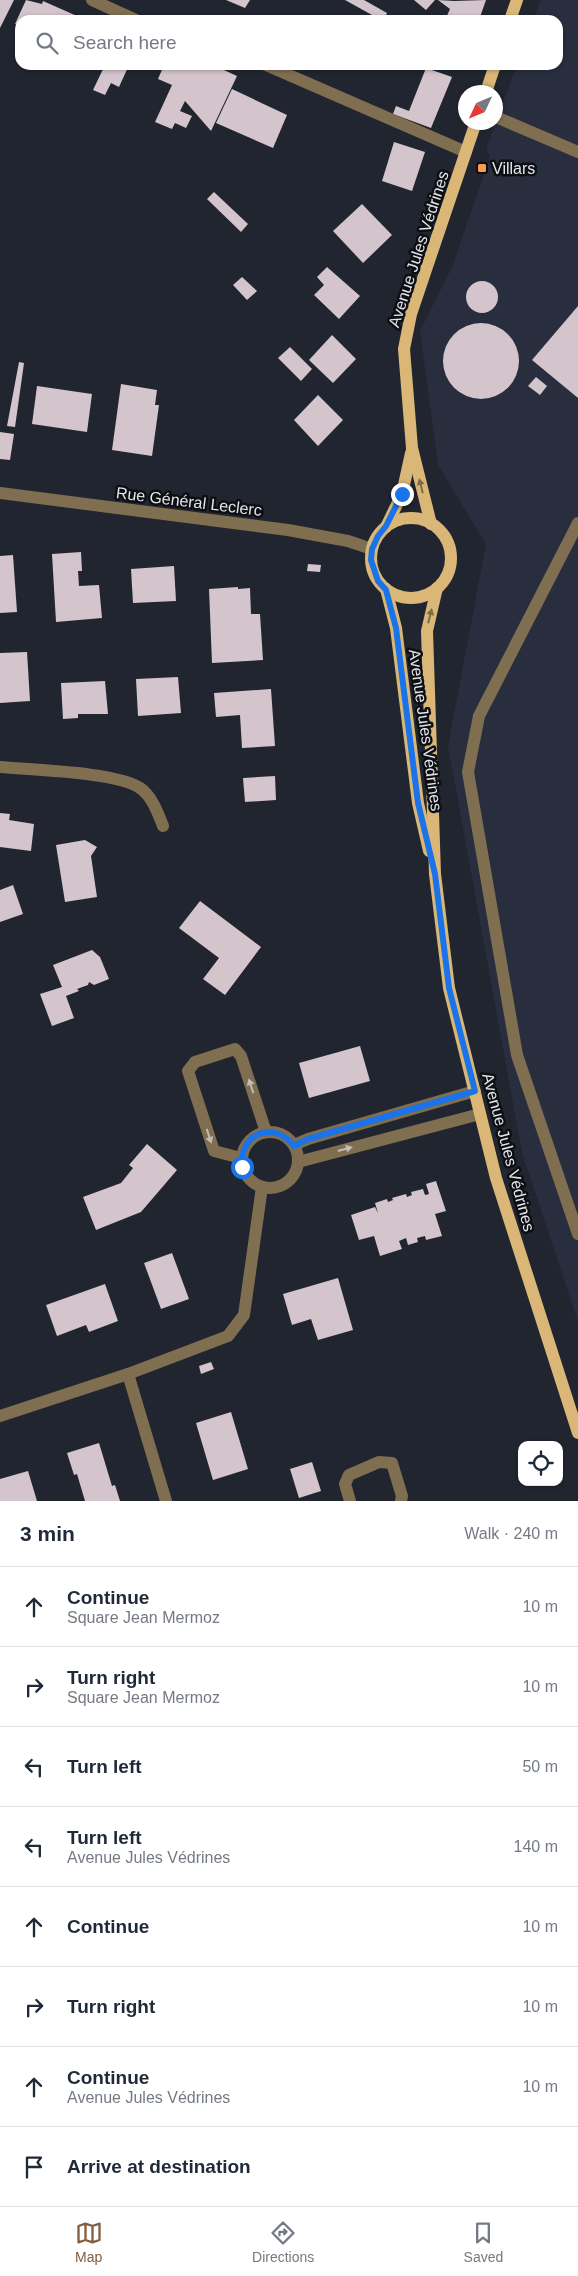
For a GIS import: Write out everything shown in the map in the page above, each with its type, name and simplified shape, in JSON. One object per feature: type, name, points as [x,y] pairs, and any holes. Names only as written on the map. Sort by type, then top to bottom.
[{"type":"main road","points":[[512,15],[517,0]]},
{"type":"main road","points":[[488,85],[493,70]]},
{"type":"main road","name":"Avenue Jules Védrines","points":[[431,524],[412,448],[404,349],[411,314],[473,130]]},
{"type":"main road","name":"Avenue Jules Védrines","points":[[386,526],[402,494],[412,448]]},
{"type":"main road","points":[[408,518],[420,519],[431,524],[444,537],[451,554],[446,578],[438,588],[426,595],[412,598],[398,596],[386,590],[373,571],[372,549],[378,536],[386,526],[408,518]]},
{"type":"main road","name":"Avenue Jules Védrines","points":[[438,588],[427,631],[435,874],[449,988],[496,1178],[578,1433]]},
{"type":"main road","name":"Avenue Jules Védrines","points":[[386,590],[396,628],[418,803],[435,874]]},
{"type":"street","points":[[92,0],[125,15]]},
{"type":"street","points":[[277,70],[466,152]]},
{"type":"street","points":[[503,120],[578,152]]},
{"type":"street","name":"Rue Général Leclerc","points":[[0,493],[288,530],[348,541],[372,549]]},
{"type":"street","points":[[578,523],[479,716],[468,772],[517,1055],[578,1234]]},
{"type":"street","points":[[0,767],[119,778],[140,788],[154,805],[164,826]]},
{"type":"street","points":[[242,1158],[214,1151],[188,1071],[195,1062],[235,1049],[241,1056],[266,1132]]},
{"type":"street","points":[[294,1146],[308,1139],[475,1091]]},
{"type":"street","points":[[298,1162],[480,1114]]},
{"type":"street","points":[[266,1132],[276,1132],[285,1136],[294,1146],[298,1162],[293,1176],[287,1182],[271,1188],[262,1187],[247,1176],[242,1158],[249,1140],[266,1132]]},
{"type":"street","points":[[0,1416],[128,1374],[228,1336],[244,1315],[262,1187]]},
{"type":"street","points":[[128,1374],[166,1501]]},
{"type":"street","points":[[350,1501],[345,1484],[349,1475],[379,1462],[392,1463],[402,1496],[401,1501]]},
{"type":"shaded area","points":[[541,0],[578,0],[578,1322],[522,1153],[448,746],[486,544],[438,465],[420,331],[452,267],[490,157],[486,149],[493,130],[503,130],[503,103],[515,70],[563,70],[563,15],[535,15]]},
{"type":"building","points":[[0,0],[14,0],[0,28]]},
{"type":"building","points":[[26,0],[42,4],[43,1],[75,15],[19,15]]},
{"type":"building","points":[[226,0],[250,0],[245,8]]},
{"type":"building","points":[[345,0],[364,0],[387,13],[386,15],[372,15]]},
{"type":"building","points":[[414,0],[435,0],[426,10]]},
{"type":"building","points":[[438,0],[486,0],[481,15],[447,15],[450,9]]},
{"type":"building","points":[[103,70],[127,70],[119,87],[111,83],[105,95],[93,90]]},
{"type":"building","points":[[162,70],[224,70],[237,76],[211,131],[185,101],[180,111],[192,116],[186,128],[175,123],[172,129],[155,122],[172,85],[158,79]]},
{"type":"building","points":[[425,70],[432,70],[452,77],[431,128],[393,114],[396,106],[409,111]]},
{"type":"building","points":[[232,89],[287,115],[273,148],[216,123]]},
{"type":"building","points":[[394,142],[425,152],[412,191],[382,181]]},
{"type":"building","points":[[214,192],[248,224],[241,232],[207,199]]},
{"type":"building","points":[[362,204],[392,235],[363,263],[333,231]]},
{"type":"building","points":[[327,267],[360,296],[339,319],[314,295],[324,285],[317,277]]},
{"type":"building","points":[[242,277],[257,291],[247,300],[233,285]]},
{"type":"building","points":[[482,281],[493,286],[498,297],[493,308],[482,313],[471,308],[466,297],[471,286]]},
{"type":"building","points":[[578,306],[578,398],[532,360]]},
{"type":"building","points":[[481,323],[496,326],[508,334],[516,346],[519,361],[516,376],[508,388],[496,396],[481,399],[466,396],[454,388],[446,376],[443,361],[446,346],[454,334],[466,326]]},
{"type":"building","points":[[332,335],[356,359],[333,383],[309,360]]},
{"type":"building","points":[[290,347],[312,369],[301,381],[278,358]]},
{"type":"building","points":[[19,362],[24,363],[15,427],[7,426]]},
{"type":"building","points":[[536,377],[547,386],[540,395],[528,386]]},
{"type":"building","points":[[121,384],[157,390],[155,405],[159,405],[152,456],[112,450]]},
{"type":"building","points":[[37,386],[92,394],[87,432],[32,424]]},
{"type":"building","points":[[318,395],[343,420],[318,446],[294,420]]},
{"type":"building","points":[[0,432],[14,434],[10,460],[0,459]]},
{"type":"building","points":[[81,552],[82,571],[78,571],[79,586],[99,585],[102,618],[56,622],[52,554]]},
{"type":"building","points":[[13,555],[17,612],[0,613],[0,556]]},
{"type":"building","points":[[308,564],[321,565],[320,572],[307,571]]},
{"type":"building","points":[[174,566],[176,601],[133,603],[131,569]]},
{"type":"building","points":[[238,587],[238,589],[250,588],[251,614],[260,614],[263,660],[212,663],[209,589]]},
{"type":"building","points":[[27,652],[30,701],[0,703],[0,653]]},
{"type":"building","points":[[178,677],[181,713],[138,716],[136,679]]},
{"type":"building","points":[[105,681],[108,714],[78,714],[78,718],[63,719],[61,683]]},
{"type":"building","points":[[271,689],[275,746],[242,748],[240,715],[216,717],[214,693]]},
{"type":"building","points":[[275,776],[276,800],[245,802],[243,778]]},
{"type":"building","points":[[0,813],[10,814],[9,820],[34,824],[31,851],[0,847]]},
{"type":"building","points":[[85,840],[97,847],[91,856],[97,897],[65,902],[56,845]]},
{"type":"building","points":[[13,885],[23,914],[0,922],[0,890]]},
{"type":"building","points":[[200,901],[261,947],[225,995],[203,979],[219,958],[179,928]]},
{"type":"building","points":[[92,950],[100,957],[109,979],[94,985],[89,982],[88,985],[77,989],[79,991],[66,996],[74,1018],[52,1026],[40,994],[62,987],[53,965]]},
{"type":"building","points":[[360,1046],[370,1081],[309,1098],[299,1063]]},
{"type":"building","points":[[147,1144],[177,1170],[141,1212],[96,1230],[83,1197],[121,1183],[133,1168],[129,1165]]},
{"type":"building","points":[[436,1181],[446,1211],[435,1214],[442,1236],[426,1240],[425,1236],[417,1238],[418,1242],[408,1245],[406,1238],[399,1241],[402,1249],[380,1256],[374,1236],[359,1240],[351,1215],[375,1207],[378,1213],[375,1203],[387,1199],[388,1202],[393,1200],[392,1198],[406,1194],[407,1197],[412,1195],[411,1192],[423,1189],[425,1195],[429,1194],[426,1184]]},
{"type":"building","points":[[172,1253],[189,1299],[161,1309],[144,1263]]},
{"type":"building","points":[[338,1278],[353,1330],[318,1340],[311,1319],[292,1325],[283,1294]]},
{"type":"building","points":[[105,1284],[118,1321],[89,1332],[86,1325],[57,1336],[46,1305]]},
{"type":"building","points":[[211,1362],[214,1369],[201,1374],[199,1366]]},
{"type":"building","points":[[231,1412],[248,1469],[213,1480],[196,1423]]},
{"type":"building","points":[[99,1443],[112,1486],[115,1485],[120,1501],[85,1501],[77,1474],[74,1475],[67,1453]]},
{"type":"building","points":[[312,1462],[321,1491],[299,1498],[290,1469]]},
{"type":"building","points":[[28,1471],[37,1501],[0,1501],[0,1479]]},
{"type":"place","name":"Villars","points":[[482,168]]},
{"type":"route","points":[[242,1167],[244,1148],[249,1140],[266,1132],[276,1132],[285,1136],[294,1146],[308,1139],[431,1102],[475,1091],[449,988],[435,874],[418,803],[396,628],[386,590],[378,581],[373,571],[371,560],[372,549],[378,536],[386,526],[402,494]]}]
